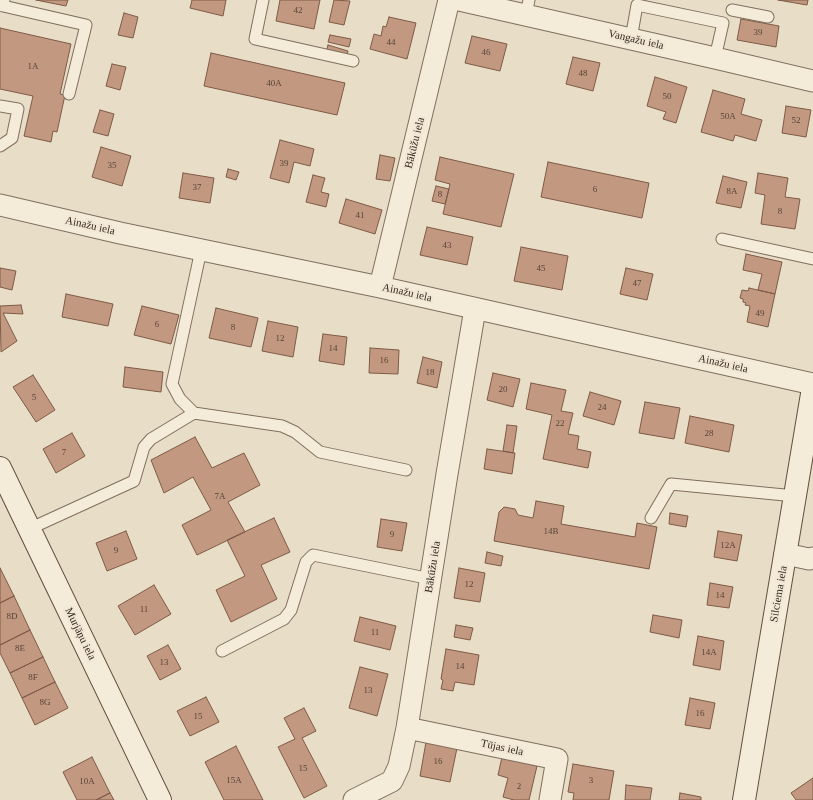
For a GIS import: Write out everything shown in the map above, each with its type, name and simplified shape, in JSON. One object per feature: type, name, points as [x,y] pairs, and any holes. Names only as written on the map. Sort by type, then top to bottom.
[{"type":"street","name":"Bākūžu iela","points":[[380,287],[449,0]]},
{"type":"street","name":"Vangažu iela","points":[[459,0],[527,7],[631,38],[813,81]]},
{"type":"street","name":"Ainažu iela","points":[[0,205],[254,262],[380,287],[813,384]]},
{"type":"street","name":"Bākūžu iela","points":[[354,800],[392,780],[399,766],[407,728],[447,474],[475,309]]},
{"type":"street","name":"Silciema iela","points":[[744,800],[813,388]]},
{"type":"street","name":"Murjāņu iela","points":[[0,468],[160,800]]},
{"type":"street","points":[[785,554],[809,559],[813,558]]},
{"type":"street","name":"Tūjas iela","points":[[407,728],[557,759],[550,800]]},
{"type":"lane","points":[[4,0],[2,6],[86,25],[69,94]]},
{"type":"lane","points":[[264,0],[255,40],[353,61]]},
{"type":"lane","points":[[715,58],[723,23],[738,0]]},
{"type":"lane","points":[[631,38],[638,2],[723,23]]},
{"type":"lane","points":[[732,10],[768,17]]},
{"type":"lane","points":[[0,106],[18,109],[12,138],[0,146]]},
{"type":"lane","points":[[722,239],[813,259]]},
{"type":"lane","points":[[201,250],[172,384],[180,399],[194,413],[282,426],[295,432],[320,452],[406,470]]},
{"type":"lane","points":[[29,529],[134,481],[144,447],[151,439],[194,413]]},
{"type":"lane","points":[[651,518],[671,484],[795,496]]},
{"type":"lane","points":[[222,651],[284,619],[291,610],[306,562],[314,555],[431,579]]},
{"type":"building","points":[[36,0],[68,0],[66,6]]},
{"type":"building","points":[[192,0],[226,0],[223,16],[190,8]]},
{"type":"building","points":[[280,0],[320,0],[314,29],[276,21]]},
{"type":"building","points":[[334,0],[350,1],[344,25],[329,22]]},
{"type":"building","points":[[778,0],[808,0],[807,5]]},
{"type":"building","points":[[124,13],[138,17],[133,38],[118,35]]},
{"type":"building","points":[[389,17],[416,23],[407,59],[370,49],[374,34],[381,36],[383,26],[386,27]]},
{"type":"building","points":[[741,19],[779,26],[776,47],[737,40]]},
{"type":"building","points":[[0,28],[71,44],[60,94],[65,95],[57,132],[53,131],[51,142],[24,136],[33,96],[0,89]]},
{"type":"building","points":[[330,35],[351,39],[349,47],[328,42]]},
{"type":"building","points":[[472,36],[507,44],[500,71],[465,63]]},
{"type":"building","points":[[328,45],[348,51],[346,58],[326,53]]},
{"type":"building","points":[[211,53],[345,83],[337,115],[204,86]]},
{"type":"building","points":[[573,57],[600,63],[593,91],[566,84]]},
{"type":"building","points":[[112,64],[126,67],[120,90],[106,86]]},
{"type":"building","points":[[655,77],[687,87],[676,123],[663,119],[666,112],[647,106]]},
{"type":"building","points":[[713,90],[745,99],[741,114],[762,120],[756,141],[735,135],[733,141],[701,132]]},
{"type":"building","points":[[786,106],[811,110],[806,137],[782,133]]},
{"type":"building","points":[[100,110],[114,114],[108,136],[93,132]]},
{"type":"building","points":[[280,140],[314,149],[310,166],[294,162],[289,183],[270,178]]},
{"type":"building","points":[[101,147],[131,156],[122,186],[92,177]]},
{"type":"building","points":[[380,155],[395,158],[390,181],[376,179]]},
{"type":"building","points":[[440,157],[514,174],[501,227],[443,214],[450,184],[435,180]]},
{"type":"building","points":[[548,162],[649,183],[642,218],[541,197]]},
{"type":"building","points":[[228,169],[239,172],[236,180],[226,177]]},
{"type":"building","points":[[183,173],[214,178],[210,203],[179,198]]},
{"type":"building","points":[[758,173],[788,178],[785,197],[800,199],[795,229],[761,224],[765,195],[755,193]]},
{"type":"building","points":[[313,175],[325,178],[321,192],[329,194],[326,207],[306,202]]},
{"type":"building","points":[[723,176],[747,182],[741,208],[716,203]]},
{"type":"building","points":[[436,186],[449,189],[445,204],[432,201]]},
{"type":"building","points":[[346,199],[382,210],[375,234],[339,223]]},
{"type":"building","points":[[427,227],[473,237],[467,265],[420,255]]},
{"type":"building","points":[[521,247],[568,256],[562,290],[514,281]]},
{"type":"building","points":[[746,254],[782,262],[775,294],[758,290],[762,274],[743,270]]},
{"type":"building","points":[[0,268],[16,271],[12,290],[0,287]]},
{"type":"building","points":[[626,268],[653,274],[647,300],[620,294]]},
{"type":"building","points":[[749,288],[775,294],[768,327],[747,322],[750,306],[745,305],[746,303],[740,298],[742,290],[748,291]]},
{"type":"building","points":[[66,294],[113,304],[108,326],[62,317]]},
{"type":"building","points":[[21,305],[23,314],[3,313],[17,341],[1,352],[0,306]]},
{"type":"building","points":[[142,306],[179,315],[171,344],[134,335]]},
{"type":"building","points":[[216,308],[258,318],[251,347],[209,338]]},
{"type":"building","points":[[268,321],[298,327],[293,357],[262,351]]},
{"type":"building","points":[[323,334],[347,337],[344,365],[319,361]]},
{"type":"building","points":[[370,348],[399,350],[398,374],[369,373]]},
{"type":"building","points":[[423,357],[442,362],[437,388],[417,383]]},
{"type":"building","points":[[125,367],[163,372],[161,392],[123,387]]},
{"type":"building","points":[[493,373],[520,379],[513,407],[487,400]]},
{"type":"building","points":[[33,375],[55,410],[36,422],[13,387]]},
{"type":"building","points":[[531,383],[566,390],[561,411],[573,413],[568,434],[579,436],[577,449],[591,452],[588,468],[543,459],[552,415],[526,409]]},
{"type":"building","points":[[590,392],[621,401],[614,425],[583,416]]},
{"type":"building","points":[[645,402],[680,408],[674,439],[639,433]]},
{"type":"building","points":[[690,416],[734,425],[729,452],[685,443]]},
{"type":"building","points":[[507,425],[517,426],[513,453],[503,451]]},
{"type":"building","points":[[72,433],[85,456],[56,473],[43,449]]},
{"type":"building","points":[[195,437],[212,468],[244,453],[260,485],[228,502],[245,532],[197,555],[182,525],[211,510],[193,477],[164,493],[151,460]]},
{"type":"building","points":[[487,449],[515,453],[512,474],[484,469]]},
{"type":"building","points":[[536,501],[564,506],[561,524],[635,537],[637,523],[657,527],[649,569],[494,541],[499,512],[504,507],[515,509],[518,515],[533,518]]},
{"type":"building","points":[[670,513],[688,516],[686,527],[669,524]]},
{"type":"building","points":[[274,518],[290,552],[261,565],[277,599],[231,622],[216,590],[245,576],[227,540]]},
{"type":"building","points":[[381,519],[407,523],[402,551],[377,547]]},
{"type":"building","points":[[126,531],[137,559],[107,571],[96,543]]},
{"type":"building","points":[[718,531],[742,535],[737,561],[714,557]]},
{"type":"building","points":[[487,552],[503,556],[501,566],[485,563]]},
{"type":"building","points":[[0,568],[14,596],[0,603]]},
{"type":"building","points":[[459,568],[485,573],[480,602],[454,598]]},
{"type":"building","points":[[710,583],[733,587],[729,608],[707,605]]},
{"type":"building","points":[[154,585],[171,614],[135,635],[118,606]]},
{"type":"building","points":[[14,596],[30,630],[0,645],[0,603]]},
{"type":"building","points":[[653,615],[682,620],[679,638],[650,632]]},
{"type":"building","points":[[360,617],[396,626],[390,650],[354,641]]},
{"type":"building","points":[[456,625],[473,628],[470,640],[454,637]]},
{"type":"building","points":[[30,630],[43,657],[10,673],[0,653],[0,645]]},
{"type":"building","points":[[698,636],[724,641],[720,670],[693,665]]},
{"type":"building","points":[[168,645],[181,669],[160,680],[147,656]]},
{"type":"building","points":[[446,649],[479,655],[474,685],[455,682],[453,691],[441,689],[443,680],[441,679]]},
{"type":"building","points":[[43,657],[55,682],[22,698],[10,673]]},
{"type":"building","points":[[360,667],[388,674],[377,716],[349,708]]},
{"type":"building","points":[[55,682],[68,708],[35,725],[22,698]]},
{"type":"building","points":[[206,697],[219,722],[190,736],[177,711]]},
{"type":"building","points":[[690,698],[715,703],[710,729],[685,725]]},
{"type":"building","points":[[304,708],[316,731],[302,738],[327,786],[304,798],[278,747],[295,739],[284,718]]},
{"type":"building","points":[[426,742],[457,748],[450,782],[420,776]]},
{"type":"building","points":[[236,746],[263,800],[224,800],[205,762]]},
{"type":"building","points":[[92,757],[110,793],[96,800],[77,800],[63,772]]},
{"type":"building","points":[[502,757],[537,766],[529,800],[514,800],[503,797],[508,778],[498,775]]},
{"type":"building","points":[[573,764],[614,771],[609,800],[573,800],[574,793],[568,792]]},
{"type":"building","points":[[813,778],[813,800],[796,800],[791,793]]},
{"type":"building","points":[[626,785],[652,788],[650,800],[625,800]]},
{"type":"building","points":[[110,793],[114,800],[96,800]]},
{"type":"building","points":[[680,793],[701,797],[701,800],[679,800]]}]
